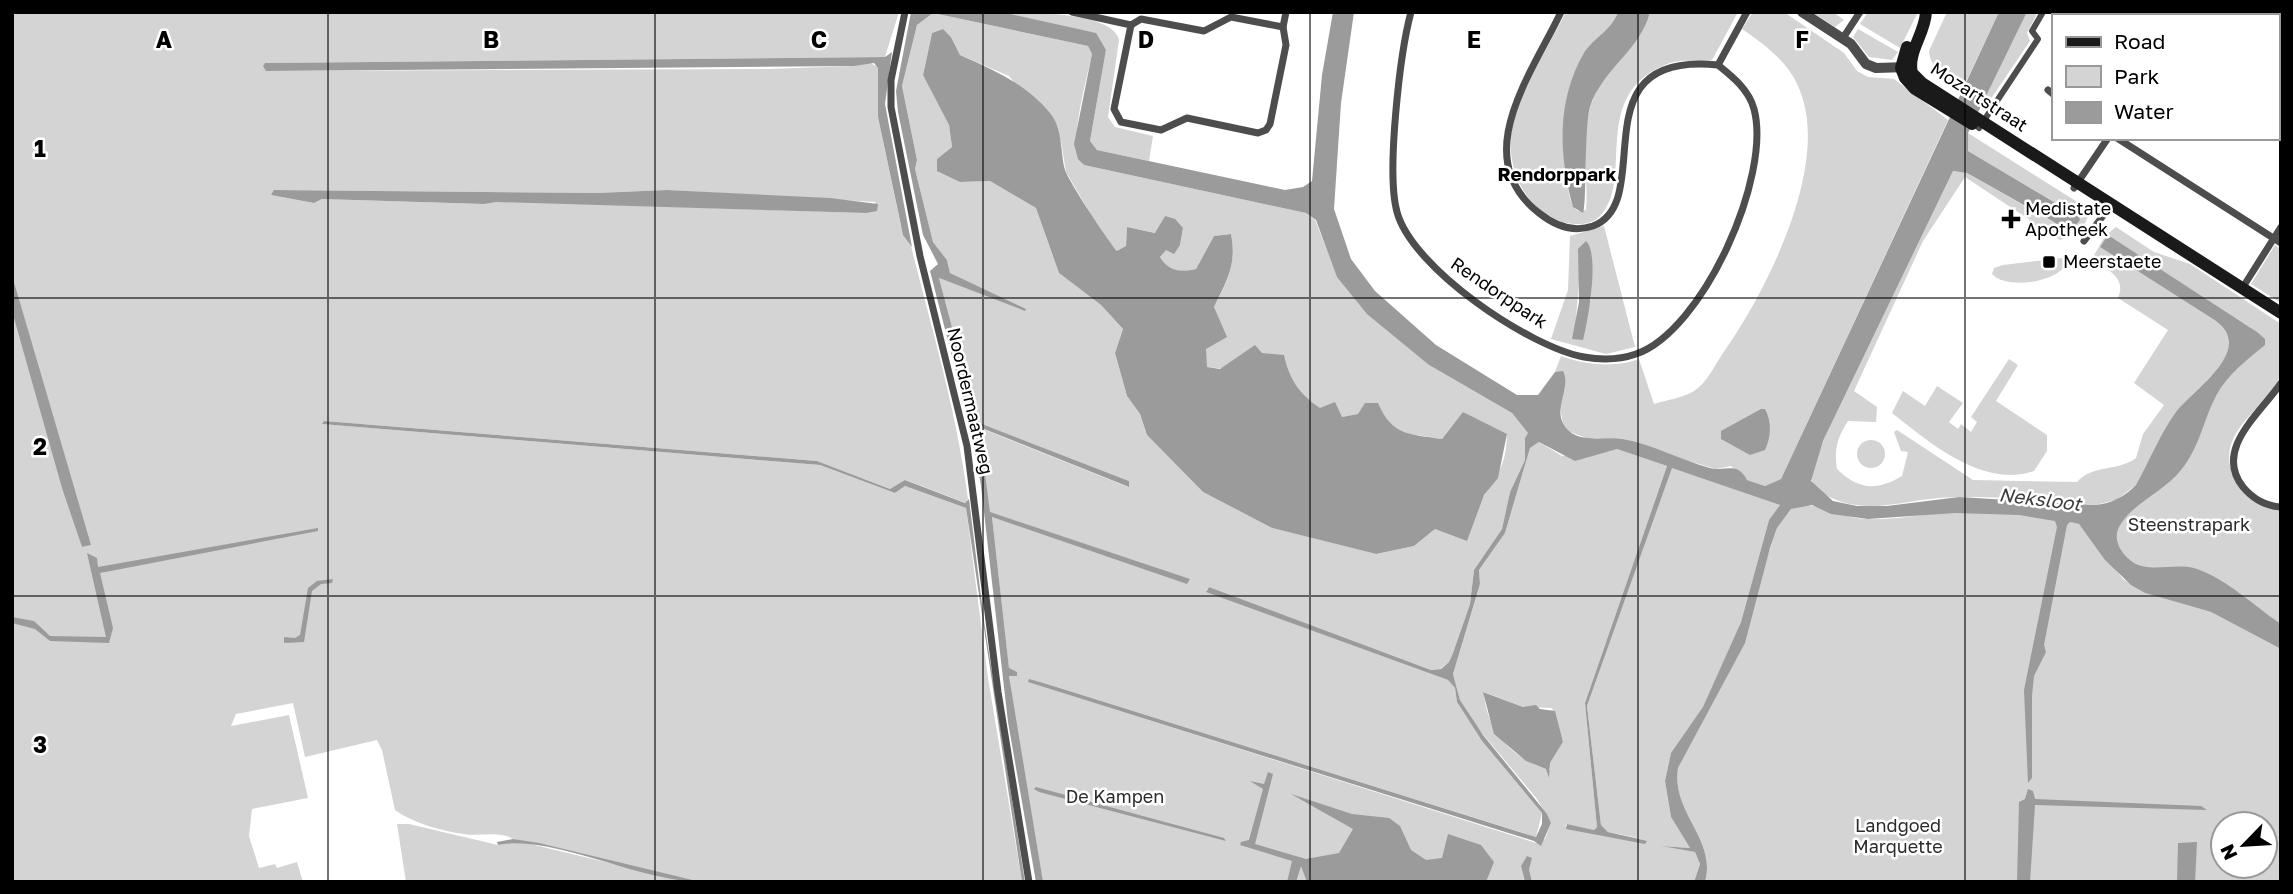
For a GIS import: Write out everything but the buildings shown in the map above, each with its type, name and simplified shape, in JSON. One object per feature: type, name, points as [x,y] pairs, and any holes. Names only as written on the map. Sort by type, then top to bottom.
[{"type":"main road","name":"Mozartstraat","points":[[1906,67],[1909,84],[1978,123],[2281,313]]},
{"type":"street","name":"Noordermaatweg","points":[[905,12],[891,80],[891,107],[910,212],[967,446],[1000,705],[1029,882]]},
{"type":"street","points":[[1072,12],[1131,25]]},
{"type":"street","points":[[1283,27],[1231,17],[1204,31],[1142,16],[1131,25],[1114,109],[1118,120],[1161,130],[1187,118],[1258,133],[1266,130],[1270,124],[1286,45],[1283,27],[1286,12]]},
{"type":"street","name":"Rendorppark","points":[[1411,12],[1398,96],[1394,184],[1396,211],[1406,236],[1430,265],[1494,314],[1553,347],[1583,357],[1610,359],[1638,353],[1674,329],[1700,295],[1732,232],[1753,174],[1757,130],[1754,109],[1748,95],[1739,82],[1718,65]]},
{"type":"street","points":[[1560,12],[1514,105],[1506,146],[1508,167],[1529,204],[1561,227],[1577,229],[1592,226],[1613,212],[1621,191],[1625,129],[1632,106],[1648,81],[1658,73],[1679,65],[1718,65],[1746,12]]},
{"type":"street","name":"Mozartstraat","points":[[1802,12],[1843,38],[1866,64],[1876,68],[1906,67]]},
{"type":"street","points":[[1843,38],[1860,12]]},
{"type":"street","points":[[1978,123],[2038,39],[2032,31],[2043,12]]},
{"type":"street","points":[[2076,185],[2107,140]]},
{"type":"street","points":[[2120,140],[2281,243]]},
{"type":"street","points":[[2084,241],[2111,205]]},
{"type":"street","points":[[2243,287],[2281,227]]},
{"type":"street","points":[[2281,383],[2237,441],[2234,459],[2239,481],[2253,497],[2281,507]]},
{"type":"green space","points":[[12,12],[899,12],[885,57],[265,63],[266,71],[768,69],[854,66],[868,62],[878,67],[878,117],[901,227],[911,246],[951,403],[968,499],[966,503],[906,480],[890,489],[817,461],[324,421],[323,424],[820,465],[895,493],[905,486],[966,508],[988,678],[1022,882],[701,882],[508,836],[446,831],[419,823],[395,810],[382,750],[377,740],[305,757],[293,703],[236,714],[231,726],[289,715],[308,798],[252,809],[249,836],[259,868],[275,864],[277,868],[297,862],[303,882],[12,882],[12,311],[82,547],[90,545],[12,275]],"holes":[[[275,190],[597,193],[667,190],[876,202],[866,213],[496,201],[484,204],[322,199],[314,203],[271,195]]]},
{"type":"green space","points":[[1001,12],[1029,12],[1086,19],[1113,31],[1119,40],[1108,117],[1115,127],[1153,136],[1149,161],[1097,150],[1090,141],[1106,50]]},
{"type":"green space","points":[[1566,12],[1618,12],[1611,24],[1584,54],[1567,100],[1565,165],[1570,197],[1578,211],[1586,210],[1585,139],[1594,97],[1640,36],[1650,12],[1738,12],[1712,60],[1670,63],[1644,77],[1629,95],[1621,115],[1617,137],[1610,201],[1599,217],[1581,224],[1558,220],[1532,203],[1516,175],[1512,160],[1512,128],[1521,98]]},
{"type":"green space","points":[[1753,12],[1784,12],[1844,53],[1857,71],[1868,77],[1894,79],[1948,120],[1781,479],[1765,486],[1747,480],[1731,466],[1716,469],[1611,438],[1586,438],[1568,431],[1563,425],[1560,406],[1565,386],[1555,372],[1561,356],[1600,364],[1620,364],[1639,359],[1654,404],[1684,395],[1694,391],[1706,379],[1758,296],[1790,224],[1801,187],[1807,151],[1807,116],[1794,77],[1766,47],[1742,29]]},
{"type":"green space","points":[[1812,12],[1833,12],[1844,20],[1835,27]]},
{"type":"green space","points":[[1868,12],[1918,12],[1900,48],[1860,24]]},
{"type":"green space","points":[[1947,12],[1999,12],[1962,90],[1941,74],[1930,57],[1929,51]]},
{"type":"green space","points":[[2027,12],[2038,12],[2027,33],[2030,41],[1984,109],[1980,108]]},
{"type":"green space","name":"De Kampen","points":[[933,13],[1088,46],[1092,54],[1077,129],[1079,156],[1084,165],[1306,213],[1315,220],[1338,277],[1429,365],[1512,413],[1528,433],[1525,438],[1525,460],[1510,492],[1502,529],[1474,570],[1470,604],[1449,662],[1440,669],[1431,670],[1209,587],[1206,591],[1448,680],[1455,688],[1457,702],[1482,741],[1542,813],[1536,837],[1050,685],[1029,682],[1536,843],[1545,839],[1551,823],[1537,799],[1477,727],[1460,700],[1453,674],[1480,584],[1479,570],[1505,533],[1530,448],[1539,442],[1562,456],[1617,449],[1667,466],[1585,703],[1597,827],[1594,830],[1567,824],[1565,826],[1644,839],[1608,832],[1601,825],[1587,706],[1672,467],[1781,505],[1769,520],[1741,622],[1703,708],[1671,754],[1665,781],[1671,817],[1690,848],[1662,846],[1695,852],[1700,864],[1694,882],[1532,882],[1529,869],[1521,866],[1525,882],[1036,882],[1009,676],[1016,676],[1017,673],[1009,669],[992,517],[1190,580],[990,513],[978,427],[1128,487],[1129,481],[977,422],[939,278],[1025,311],[950,273],[947,260],[933,242],[915,169],[917,160],[902,86],[917,25]],"holes":[[[943,29],[951,37],[960,55],[1009,76],[1061,141],[1066,172],[1104,237],[1118,252],[1126,246],[1127,227],[1156,233],[1165,216],[1183,228],[1180,245],[1165,250],[1160,257],[1171,268],[1190,270],[1196,269],[1214,236],[1231,234],[1232,263],[1214,307],[1219,324],[1206,349],[1206,367],[1288,375],[1307,400],[1320,409],[1342,417],[1359,414],[1387,422],[1403,433],[1442,439],[1452,426],[1507,434],[1501,466],[1479,505],[1467,540],[1435,529],[1414,546],[1376,554],[1272,528],[1203,492],[1147,435],[1140,414],[1127,396],[1115,353],[1123,329],[1101,305],[1059,273],[1036,208],[990,181],[960,182],[937,159],[952,147],[949,125],[923,74],[932,33]],[[1484,692],[1523,707],[1552,708],[1563,742],[1550,763],[1550,770],[1524,759],[1504,742],[1490,719]]]},
{"type":"green space","points":[[1858,29],[1898,52],[1892,60],[1869,57],[1853,37]]},
{"type":"green space","name":"Steenstrapark","points":[[1968,133],[2082,205],[2089,211],[2088,217],[2079,230],[2060,240],[2029,222],[2030,220],[1965,177],[1923,241],[1854,391],[1877,407],[1876,422],[1848,421],[1837,444],[1837,469],[1853,481],[1868,486],[1884,484],[1902,476],[1908,452],[1901,451],[1894,432],[1897,430],[1973,480],[2077,482],[2090,473],[2136,458],[2143,434],[2164,405],[2134,383],[2168,330],[2118,298],[2118,279],[2092,259],[2105,236],[2116,227],[2154,252],[2190,264],[2281,324],[2281,373],[2266,398],[2235,434],[2230,448],[2230,464],[2236,482],[2244,494],[2261,504],[2281,509],[2281,637],[2140,580],[2099,523],[2130,499],[2251,328],[2109,236],[2100,247],[2216,321],[2225,330],[2228,340],[2222,363],[2136,485],[2116,500],[2095,505],[1959,497],[1866,506],[1848,504],[1813,486],[1810,474],[1823,441],[1953,171],[1967,173],[2053,222],[2079,217],[1968,151]]},
{"type":"green space","points":[[1604,226],[1635,347],[1606,354],[1551,339],[1568,290],[1570,236]],"holes":[[[1592,254],[1591,300],[1576,319],[1579,281]]]},
{"type":"green space","points":[[2275,245],[2281,249],[2281,303],[2251,284]]},
{"type":"green space","points":[[2070,257],[2066,266],[2058,273],[2035,281],[2010,282],[1992,274],[1994,268],[2003,265]]},
{"type":"green space","points":[[2009,359],[2018,365],[1996,401],[2047,435],[2047,451],[2034,471],[2015,475],[1995,474],[1976,468],[1940,449],[1892,413],[1903,391],[1925,406],[1937,386],[1963,403],[1949,422],[1958,429],[1961,424],[1971,432],[1977,422],[1971,417]]},
{"type":"green space","points":[[1871,440],[1881,444],[1885,454],[1881,464],[1871,468],[1861,464],[1857,454],[1861,444]]},
{"type":"green space","name":"Landgoed Marquette","points":[[1803,505],[1857,518],[1992,512],[2045,517],[2079,524],[2123,579],[2145,593],[2211,612],[2281,649],[2281,882],[1705,882],[1705,852],[1681,799],[1678,768],[1728,674],[1777,528],[1791,509]]},
{"type":"green space","points":[[397,824],[409,824],[498,845],[518,841],[688,882],[406,882]]},
{"type":"water","points":[[911,12],[1001,12],[1096,33],[1106,50],[1090,141],[1097,150],[1285,190],[1303,187],[1312,181],[1322,75],[1333,12],[1354,12],[1341,103],[1334,209],[1351,259],[1375,291],[1436,345],[1517,395],[1538,395],[1555,372],[1563,371],[1565,385],[1560,414],[1571,433],[1585,438],[1633,441],[1710,468],[1735,469],[1747,480],[1765,486],[1781,479],[1999,12],[2027,12],[1968,133],[1968,151],[2080,220],[2074,227],[2061,226],[1967,173],[1953,171],[1823,441],[1811,481],[1833,501],[1857,506],[1887,506],[1959,497],[2095,505],[2112,501],[2132,489],[2176,412],[2217,369],[2229,345],[2226,333],[2216,321],[2100,247],[2108,235],[2265,339],[2265,345],[2239,367],[2222,387],[2212,404],[2193,452],[2181,470],[2132,511],[2119,527],[2119,547],[2130,560],[2141,566],[2189,567],[2219,580],[2281,624],[2281,649],[2211,612],[2145,593],[2131,585],[2105,560],[2079,524],[2070,522],[2067,525],[2044,645],[2046,652],[2034,676],[2032,778],[2028,783],[2024,690],[2057,527],[2055,521],[2019,515],[1955,513],[1868,519],[1831,514],[1812,505],[1791,509],[1777,528],[1770,548],[1745,643],[1678,768],[1681,799],[1705,852],[1705,882],[1694,882],[1700,864],[1695,852],[1661,846],[1690,848],[1671,817],[1665,781],[1671,753],[1703,707],[1741,622],[1769,520],[1780,505],[1672,468],[1587,706],[1601,825],[1608,832],[1647,841],[1645,844],[1566,829],[1567,824],[1594,830],[1597,827],[1585,703],[1667,466],[1617,449],[1575,461],[1539,442],[1530,448],[1505,533],[1479,570],[1480,584],[1453,674],[1460,700],[1483,735],[1547,814],[1551,823],[1541,846],[1534,841],[1028,682],[1029,679],[1050,685],[1536,837],[1542,824],[1542,813],[1482,741],[1457,702],[1455,688],[1448,680],[1206,592],[1209,587],[1431,670],[1441,669],[1449,662],[1470,604],[1474,570],[1502,529],[1510,492],[1525,460],[1525,438],[1528,433],[1512,413],[1429,365],[1367,314],[1337,277],[1316,220],[1306,213],[1084,165],[1078,159],[1074,144],[1092,54],[1088,46],[933,13],[917,25],[902,86],[917,160],[915,169],[933,242],[947,260],[950,273],[1026,309],[1025,311],[939,278],[977,422],[1129,481],[1129,487],[979,427],[990,512],[1190,579],[1187,584],[992,517],[1009,668],[1017,672],[1017,676],[1009,676],[1043,882],[1036,882],[1008,722],[981,486],[972,434],[930,271],[938,264],[923,235],[898,112],[896,91]]},
{"type":"water","points":[[1618,12],[1650,12],[1639,38],[1603,81],[1590,107],[1583,213],[1573,207],[1565,168],[1563,129],[1568,90],[1584,53],[1611,24]]},
{"type":"water","points":[[943,29],[951,37],[960,55],[1020,86],[1050,113],[1059,133],[1068,177],[1117,251],[1126,246],[1127,227],[1155,233],[1165,216],[1175,219],[1183,228],[1180,245],[1174,254],[1166,250],[1160,257],[1171,268],[1191,270],[1196,269],[1214,236],[1231,234],[1232,263],[1214,307],[1227,337],[1206,349],[1207,367],[1220,369],[1255,345],[1262,353],[1284,355],[1292,379],[1301,392],[1320,408],[1335,402],[1342,417],[1358,414],[1365,403],[1378,403],[1389,422],[1411,434],[1442,439],[1463,412],[1507,434],[1498,478],[1484,495],[1467,541],[1435,529],[1414,546],[1376,554],[1272,528],[1203,492],[1147,435],[1140,414],[1127,396],[1115,353],[1123,329],[1101,305],[1059,273],[1036,208],[990,181],[960,182],[937,171],[937,159],[952,147],[949,125],[923,75],[932,33]]},
{"type":"water","points":[[892,52],[885,104],[912,247],[903,235],[878,117],[878,68],[874,63],[854,66],[266,71],[263,66],[265,63],[885,57]]},
{"type":"water","points":[[274,190],[597,193],[667,190],[830,198],[878,204],[877,211],[866,213],[496,202],[484,204],[322,199],[314,203],[271,195]]},
{"type":"water","points":[[1586,241],[1590,248],[1593,273],[1583,340],[1572,339],[1579,302],[1578,249]]},
{"type":"water","points":[[12,275],[91,545],[82,547],[62,488],[12,311]]},
{"type":"water","points":[[1765,409],[1770,424],[1765,450],[1750,455],[1721,439],[1721,431]]},
{"type":"water","points":[[324,421],[817,461],[890,489],[905,480],[965,503],[969,499],[984,621],[1025,882],[1022,882],[966,508],[905,486],[895,493],[820,465],[322,424]]},
{"type":"water","points":[[318,528],[318,531],[100,573],[113,628],[109,643],[50,641],[35,629],[12,623],[12,617],[34,621],[50,636],[106,637],[87,553],[97,558],[98,567]]},
{"type":"water","points":[[333,579],[332,583],[321,584],[312,591],[304,642],[284,643],[284,637],[295,638],[300,635],[308,588],[317,581]]},
{"type":"water","points":[[1483,692],[1523,707],[1536,705],[1540,709],[1555,711],[1563,742],[1550,763],[1549,778],[1546,769],[1526,761],[1494,734]]},
{"type":"water","points":[[1268,772],[1273,774],[1255,844],[1306,859],[1339,853],[1353,829],[1291,794],[1352,814],[1389,818],[1400,826],[1411,850],[1426,860],[1442,858],[1448,834],[1481,845],[1494,862],[1486,882],[1307,882],[1301,866],[1296,882],[1287,882],[1292,861],[1240,845],[1241,842],[1249,840],[1263,789],[1250,781],[1264,784]]},
{"type":"water","points":[[1036,787],[1224,838],[1226,841],[1039,792],[1034,789]]},
{"type":"water","points":[[2028,789],[2033,791],[2035,799],[2201,806],[2207,810],[2035,805],[2030,882],[2017,882],[2019,802],[2025,799]]},
{"type":"water","points":[[513,839],[539,843],[701,882],[651,875],[544,846],[520,843],[498,845],[497,842]]},
{"type":"water","points":[[2197,842],[2195,882],[2177,882],[2178,843]]},
{"type":"water","points":[[1527,856],[1532,858],[1529,869],[1532,882],[1525,882],[1521,866]]},
{"type":"place","name":"Medistate Apotheek","points":[[2011,219]]},
{"type":"place","name":"Meerstaete","points":[[2049,262]]},
{"type":"district","name":"Rendorppark","points":[[1557,174]]},
{"type":"water label","name":"Neksloot","points":[[2040,499]]}]
